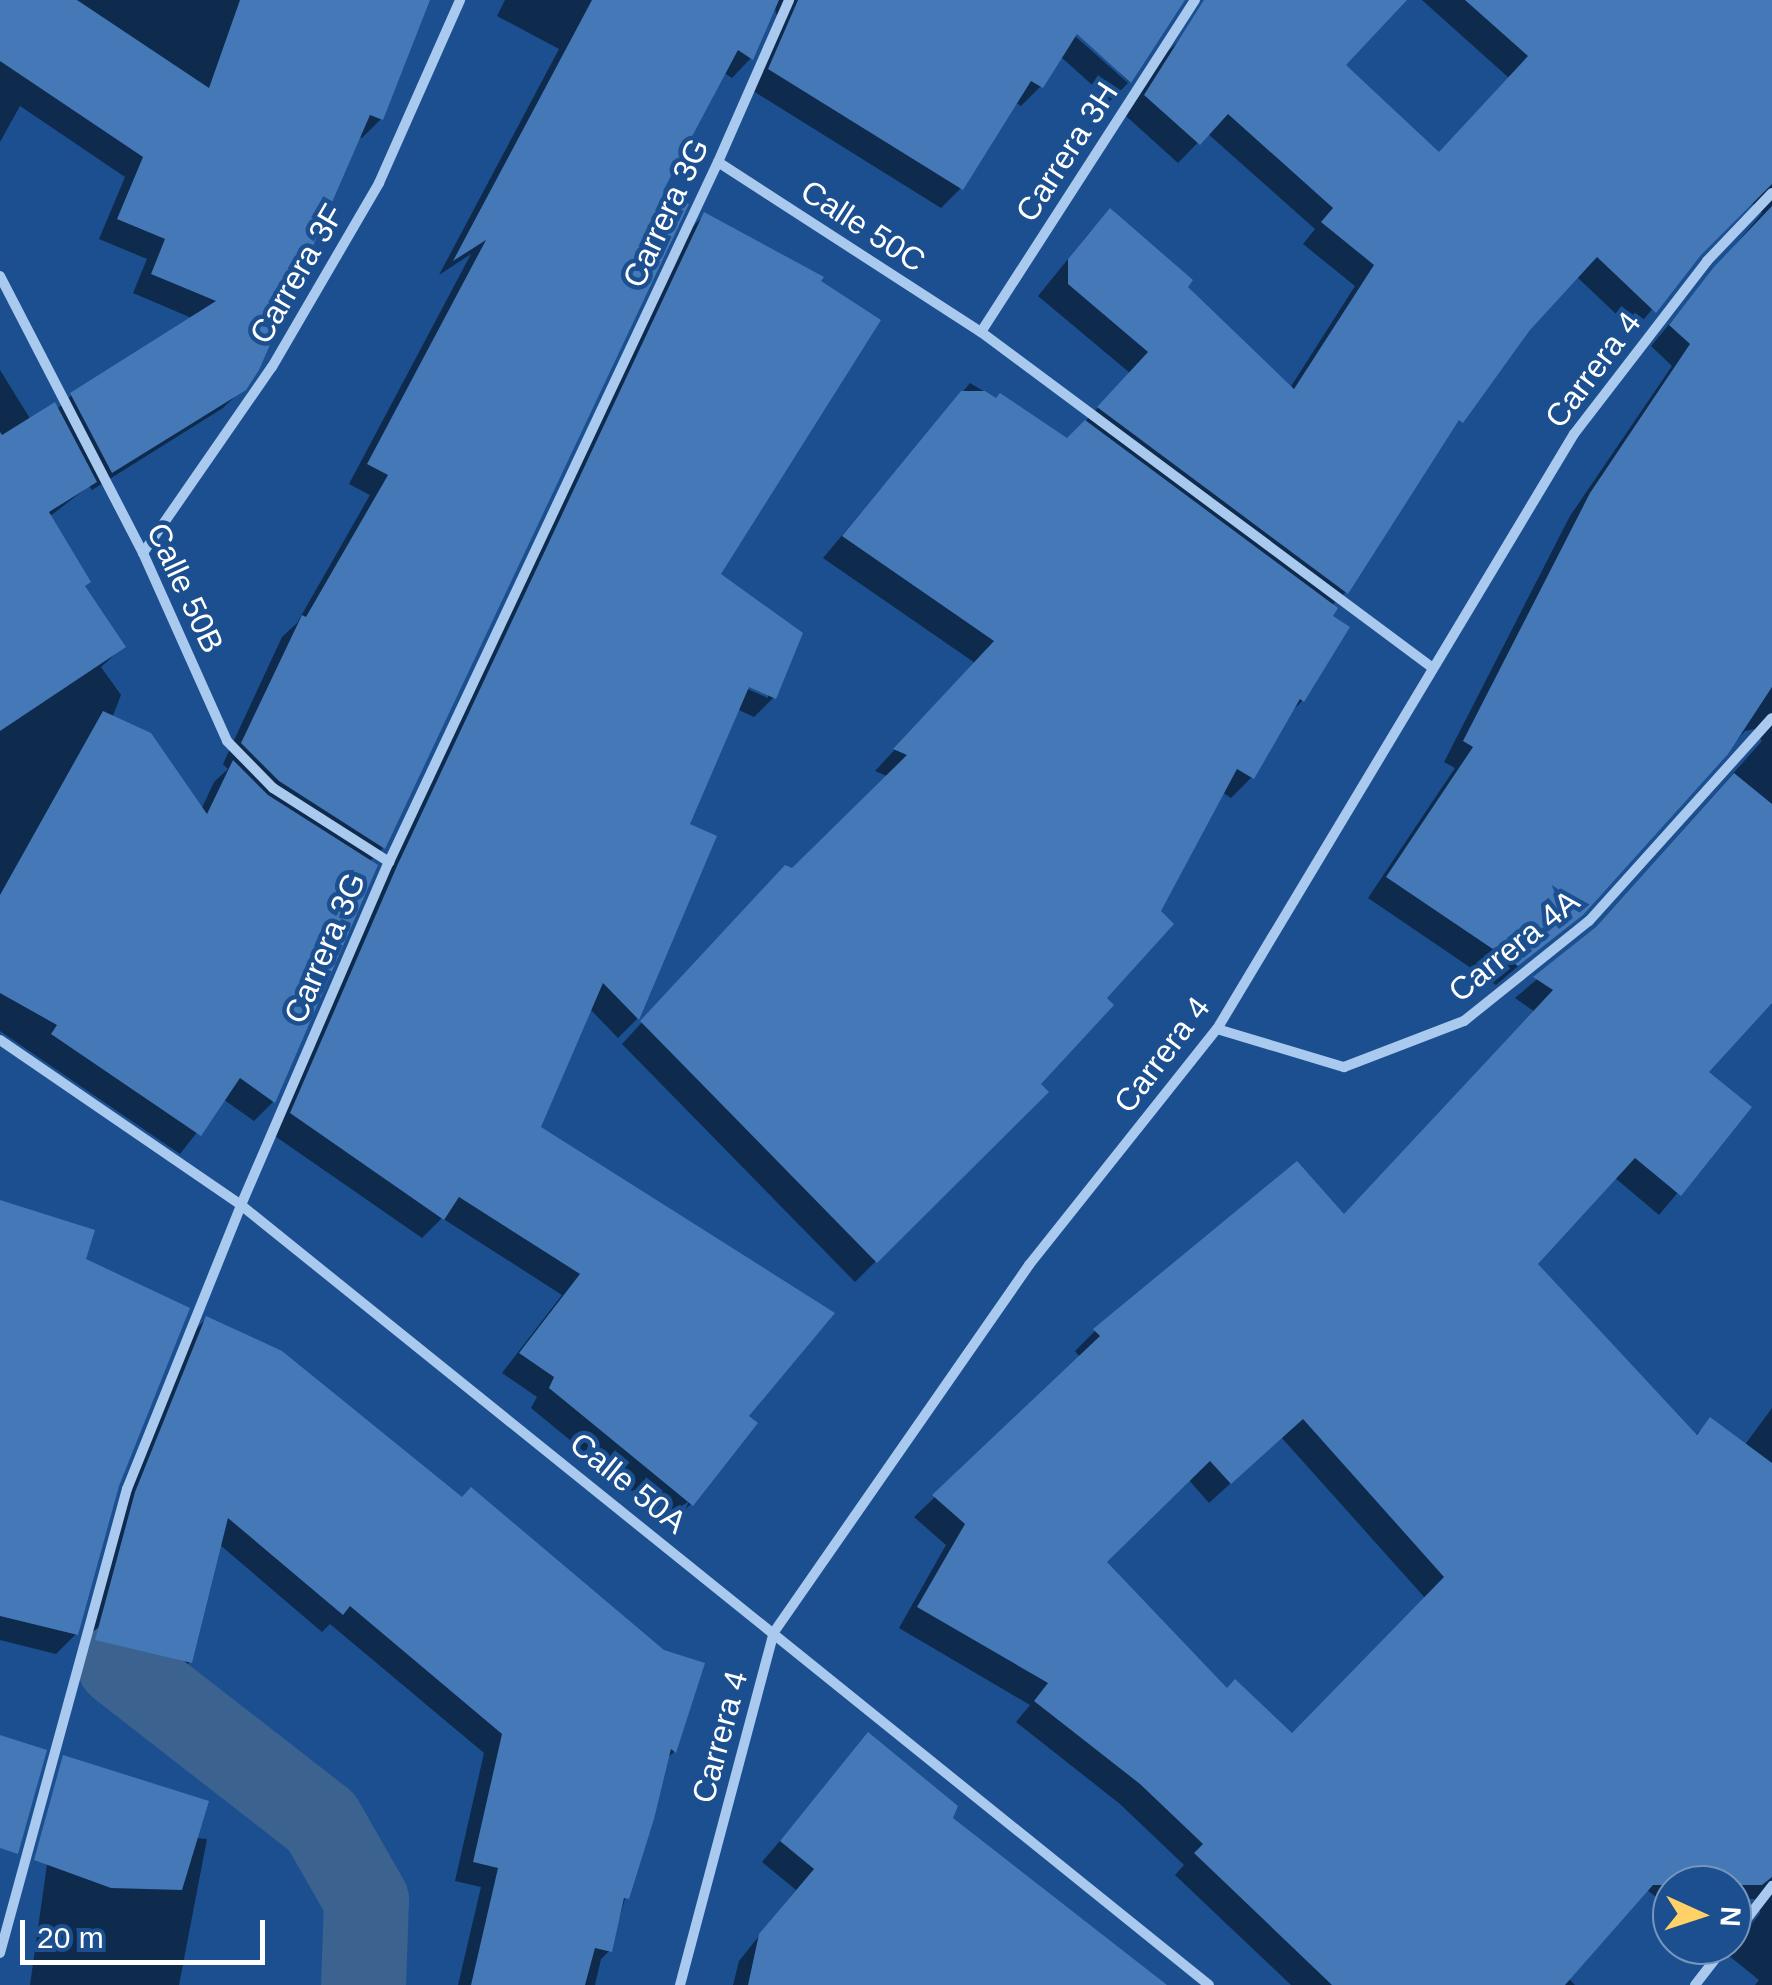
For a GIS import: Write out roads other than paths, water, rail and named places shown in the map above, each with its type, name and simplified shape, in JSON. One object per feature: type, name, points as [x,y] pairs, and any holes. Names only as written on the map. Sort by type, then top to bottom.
[{"type":"street","name":"Carrera 3F","points":[[143,552],[272,367],[369,200],[460,0]]},
{"type":"street","name":"Carrera 3G","points":[[0,1953],[126,1490],[241,1205],[389,862],[718,162],[790,0]]},
{"type":"street","name":"Carrera 3H","points":[[981,332],[1195,0]]},
{"type":"street","name":"Calle 50C","points":[[718,162],[981,332],[1432,668]]},
{"type":"street","name":"Carrera 4","points":[[680,1985],[774,1632],[1029,1265],[1216,1029],[1574,434],[1707,261],[1772,193]]},
{"type":"street","name":"Calle 50B","points":[[0,276],[143,552],[227,741],[274,788],[389,862]]},
{"type":"street","name":"Carrera 4A","points":[[1216,1029],[1344,1067],[1464,1021],[1589,921],[1772,718]]},
{"type":"street","name":"Calle 50A","points":[[0,1040],[241,1205],[1209,1985]]},
{"type":"street","points":[[1752,1912],[1772,1886]]},
{"type":"street","points":[[1695,1985],[1710,1965]]},
{"type":"waterway","points":[[119,1664],[321,1821],[366,1900],[363,1985]]}]
